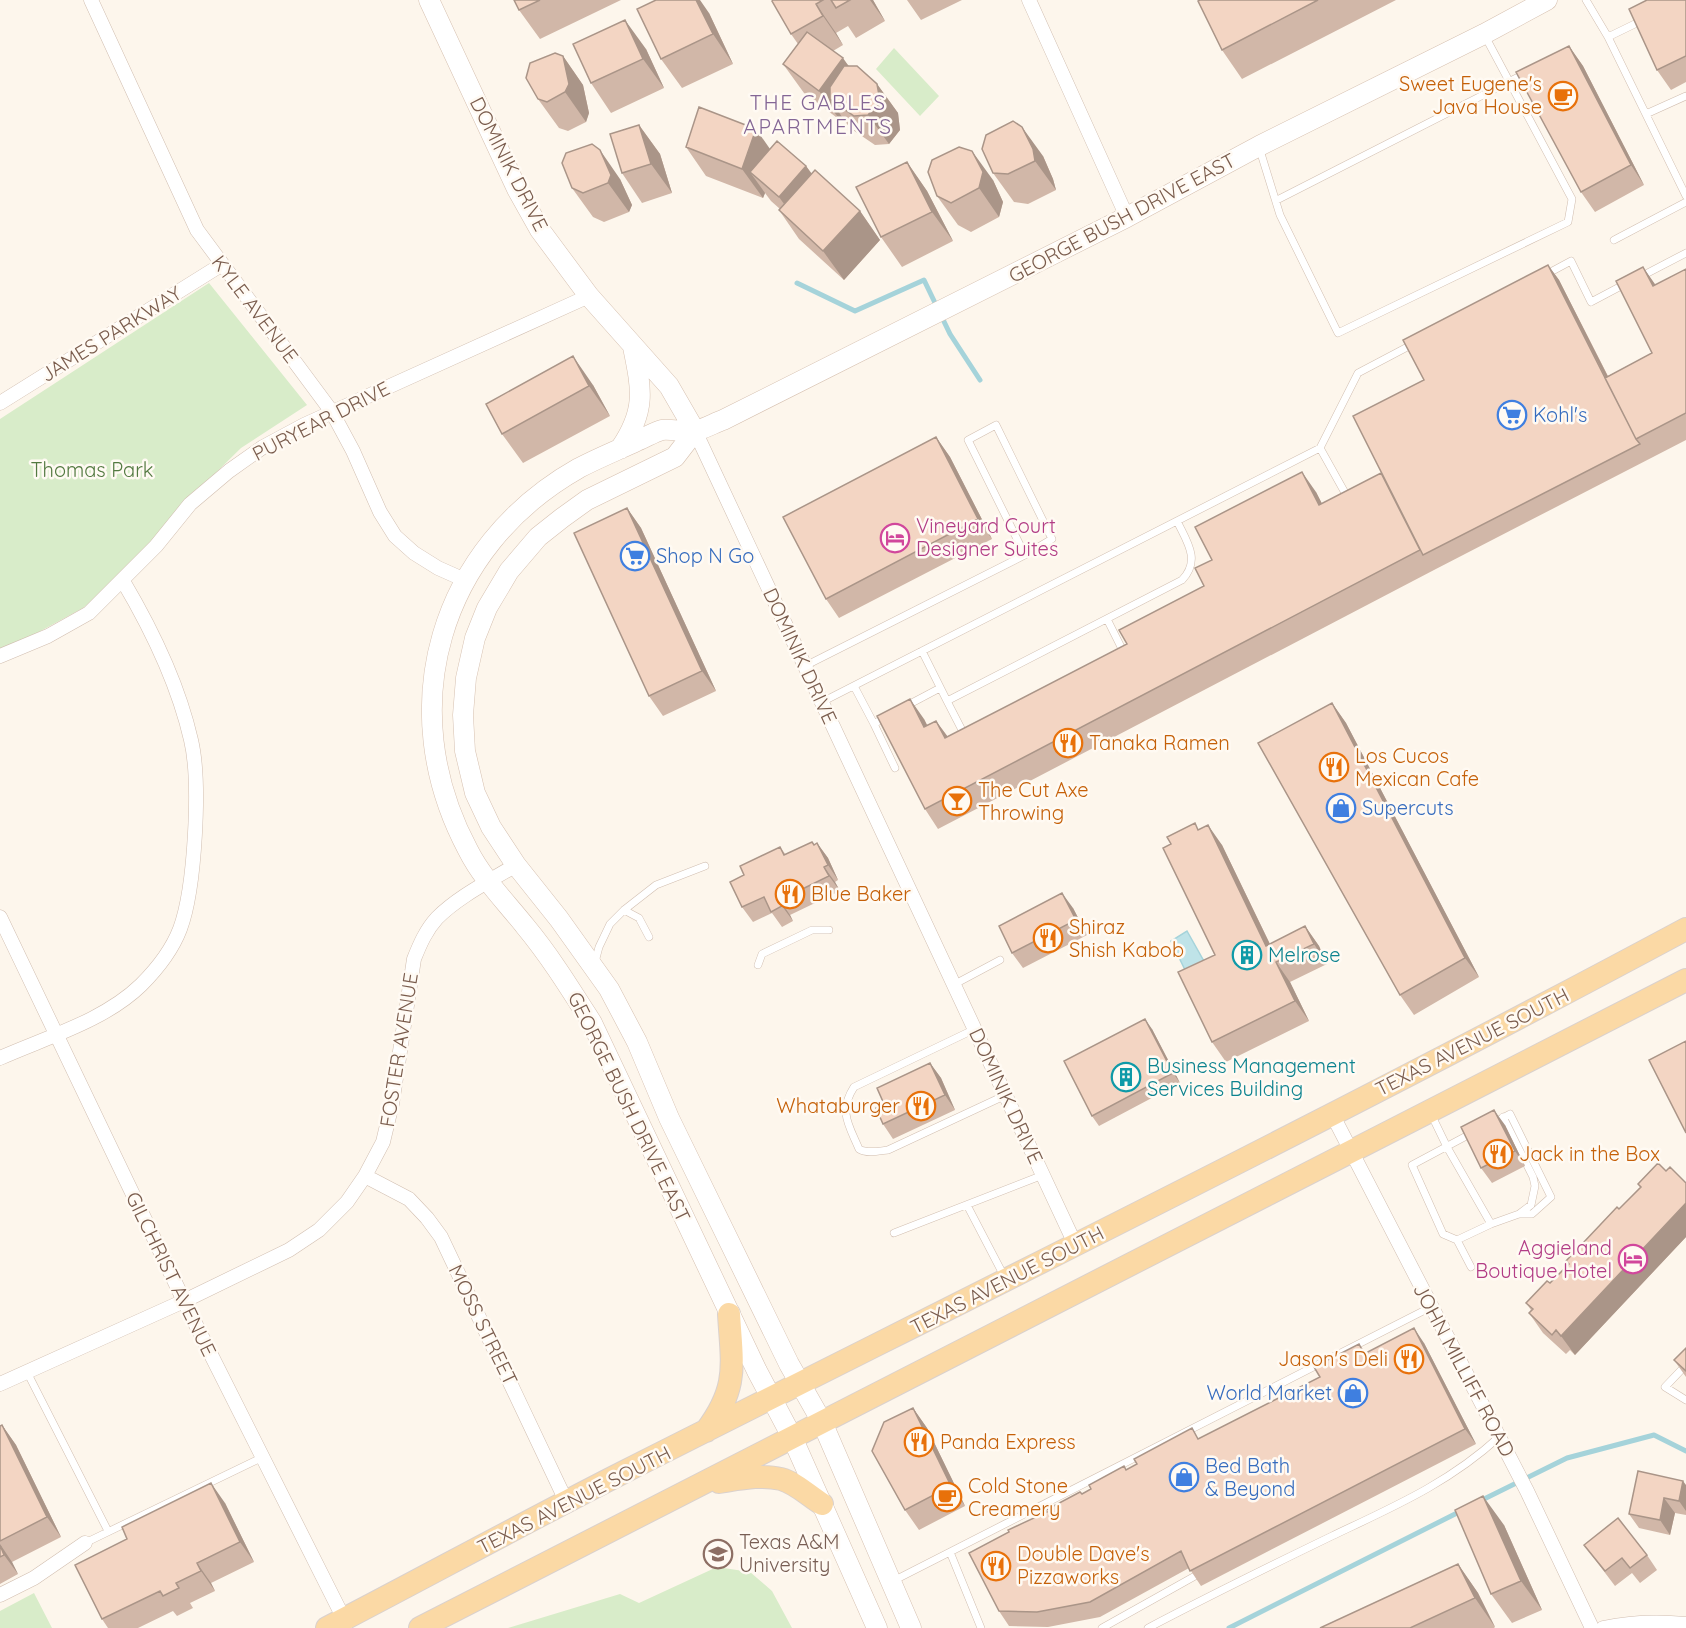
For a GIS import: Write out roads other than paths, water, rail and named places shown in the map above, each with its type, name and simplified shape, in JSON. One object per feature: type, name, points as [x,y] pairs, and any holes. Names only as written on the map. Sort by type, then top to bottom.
[{"type":"main road","name":"TEXAS AVENUE SOUTH","points":[[340,1625],[567,1503],[1007,1281],[1545,1005],[1686,929]]},
{"type":"main road","points":[[420,1628],[1686,980]]},
{"type":"main road","points":[[706,1432],[728,1397],[732,1361],[729,1314]]},
{"type":"main road","points":[[703,1485],[743,1478],[781,1479],[795,1485],[822,1504]]},
{"type":"street","name":"KYLE AVENUE","points":[[91,0],[197,230],[332,412],[353,451],[380,512],[395,536],[414,553],[438,568],[465,580]]},
{"type":"street","name":"DOMINIK DRIVE","points":[[429,0],[517,189],[540,230],[589,296],[669,386],[695,431],[1076,1245]]},
{"type":"street","points":[[1029,0],[1127,217]]},
{"type":"street","name":"GEORGE BUSH DRIVE EAST","points":[[877,1628],[792,1437],[729,1314],[592,1023],[568,984],[469,853],[453,821],[441,783],[432,740],[432,692],[439,644],[451,611],[465,580],[489,544],[509,520],[540,493],[580,467],[661,430],[695,431],[723,420],[1127,217],[1259,146],[1547,0]]},
{"type":"street","name":"JAMES PARKWAY","points":[[0,403],[221,265]]},
{"type":"street","name":"PURYEAR DRIVE","points":[[0,656],[48,636],[89,613],[156,546],[190,504],[229,471],[263,447],[332,412],[589,296]]},
{"type":"street","points":[[620,449],[631,434],[640,413],[640,382],[632,345]]},
{"type":"street","name":"GEORGE BUSH DRIVE EAST","points":[[695,431],[675,457],[587,500],[538,537],[509,571],[497,589],[475,638],[466,678],[463,715],[465,751],[475,793],[491,827],[516,865],[559,919],[609,989],[637,1042],[669,1118],[800,1384],[822,1422],[910,1628]]},
{"type":"street","points":[[0,1058],[107,1012],[139,987],[160,965],[180,931],[187,905],[193,857],[195,781],[192,741],[181,703],[162,655],[123,581]]},
{"type":"street","name":"FOSTER AVENUE","points":[[0,1384],[184,1301],[289,1250],[320,1230],[347,1202],[365,1176],[383,1142],[393,1104],[414,959],[422,938],[438,918],[516,865]]},
{"type":"street","name":"GILCHRIST AVENUE","points":[[0,917],[184,1301],[262,1457],[340,1625]]},
{"type":"street","name":"JOHN MILLIFF ROAD","points":[[1332,1114],[1527,1491],[1592,1628]]},
{"type":"street","name":"MOSS STREET","points":[[365,1176],[409,1199],[441,1237],[567,1503]]},
{"type":"street","points":[[0,1596],[34,1578],[85,1543]]},
{"type":"street","points":[[1603,1628],[1660,1621],[1686,1624]]},
{"type":"lane","points":[[1586,0],[1608,37],[1686,196]]},
{"type":"lane","points":[[1608,37],[1650,16]]},
{"type":"lane","points":[[1259,146],[1280,215],[1338,333],[1569,222],[1572,199],[1484,33]]},
{"type":"lane","points":[[1277,200],[1538,67]]},
{"type":"lane","points":[[1647,114],[1686,96]]},
{"type":"lane","points":[[1614,240],[1686,202]]},
{"type":"lane","points":[[1540,277],[1570,261],[1591,302],[1686,254]]},
{"type":"lane","points":[[822,702],[1320,448],[1358,373],[1418,341]]},
{"type":"lane","points":[[805,666],[1024,555],[1052,539],[996,425],[968,440],[1024,555]]},
{"type":"lane","points":[[1320,448],[1353,507]]},
{"type":"lane","points":[[947,701],[1182,580],[1189,572],[1191,551],[1177,521]]},
{"type":"lane","points":[[1107,619],[1126,657],[1115,662]]},
{"type":"lane","points":[[922,651],[966,739],[977,734]]},
{"type":"lane","points":[[854,686],[896,768]]},
{"type":"lane","points":[[902,708],[940,688]]},
{"type":"lane","points":[[874,724],[893,714]]},
{"type":"lane","points":[[594,968],[599,947],[610,924],[624,910],[656,885],[705,866]]},
{"type":"lane","points":[[624,910],[639,918],[649,936]]},
{"type":"lane","points":[[758,965],[762,954],[812,930],[829,930]]},
{"type":"lane","points":[[954,984],[1000,960]]},
{"type":"lane","points":[[975,1029],[854,1087],[848,1100],[845,1118],[859,1149],[872,1152],[888,1150],[1006,1095]]},
{"type":"lane","points":[[1430,1112],[1447,1147],[1491,1224]]},
{"type":"lane","points":[[1471,1267],[1456,1240],[1443,1234],[1412,1165],[1510,1114],[1551,1197],[1532,1214],[1518,1214]]},
{"type":"lane","points":[[1456,1240],[1518,1214],[1531,1205],[1535,1186],[1533,1177],[1503,1117]]},
{"type":"lane","points":[[894,1233],[1043,1175]]},
{"type":"lane","points":[[967,1205],[1007,1281]]},
{"type":"lane","points":[[890,1582],[1431,1307]]},
{"type":"lane","points":[[1686,1365],[1665,1388],[1686,1400]]},
{"type":"lane","points":[[27,1372],[108,1531]]},
{"type":"lane","points":[[1148,1628],[1202,1599],[1422,1492],[1502,1442]]},
{"type":"lane","points":[[85,1543],[262,1457]]},
{"type":"lane","points":[[950,1552],[981,1628]]},
{"type":"lane","points":[[1102,1628],[1195,1576],[1206,1563]]},
{"type":"water","points":[[1187,931],[1205,963],[1187,974],[1171,941]]},
{"type":"waterway","points":[[797,283],[855,311],[924,280],[950,334],[980,380]]},
{"type":"waterway","points":[[1480,1501],[1567,1458],[1654,1435],[1686,1451]]},
{"type":"waterway","points":[[1229,1628],[1461,1511]]},
{"type":"place","name":"Sweet Eugene's Java House","points":[[1563,96]]},
{"type":"place","name":"Kohl's","points":[[1512,415]]},
{"type":"place","name":"Vineyard Court Designer Suites","points":[[895,538]]},
{"type":"place","name":"Shop N Go","points":[[635,556]]},
{"type":"place","name":"Tanaka Ramen","points":[[1068,743]]},
{"type":"place","name":"Los Cucos Mexican Cafe","points":[[1334,767]]},
{"type":"place","name":"The Cut Axe Throwing","points":[[957,801]]},
{"type":"place","name":"Supercuts","points":[[1341,808]]},
{"type":"place","name":"Blue Baker","points":[[790,894]]},
{"type":"place","name":"Shiraz Shish Kabob","points":[[1048,938]]},
{"type":"place","name":"Melrose","points":[[1247,955]]},
{"type":"place","name":"Business Management Services Building","points":[[1126,1077]]},
{"type":"place","name":"Whataburger","points":[[921,1106]]},
{"type":"place","name":"Jack in the Box","points":[[1498,1154]]},
{"type":"place","name":"Aggieland Boutique Hotel","points":[[1633,1259]]},
{"type":"place","name":"Jason's Deli","points":[[1409,1359]]},
{"type":"place","name":"World Market","points":[[1353,1393]]},
{"type":"place","name":"Panda Express","points":[[919,1442]]},
{"type":"place","name":"Bed Bath & Beyond","points":[[1184,1477]]},
{"type":"place","name":"Cold Stone Creamery","points":[[947,1497]]},
{"type":"place","name":"Texas A&M University","points":[[718,1554]]},
{"type":"place","name":"Double Dave's Pizzaworks","points":[[996,1566]]},
{"type":"district","name":"THE GABLES APARTMENTS","points":[[818,115]]},
{"type":"park label","name":"Thomas Park","points":[[92,470]]}]
